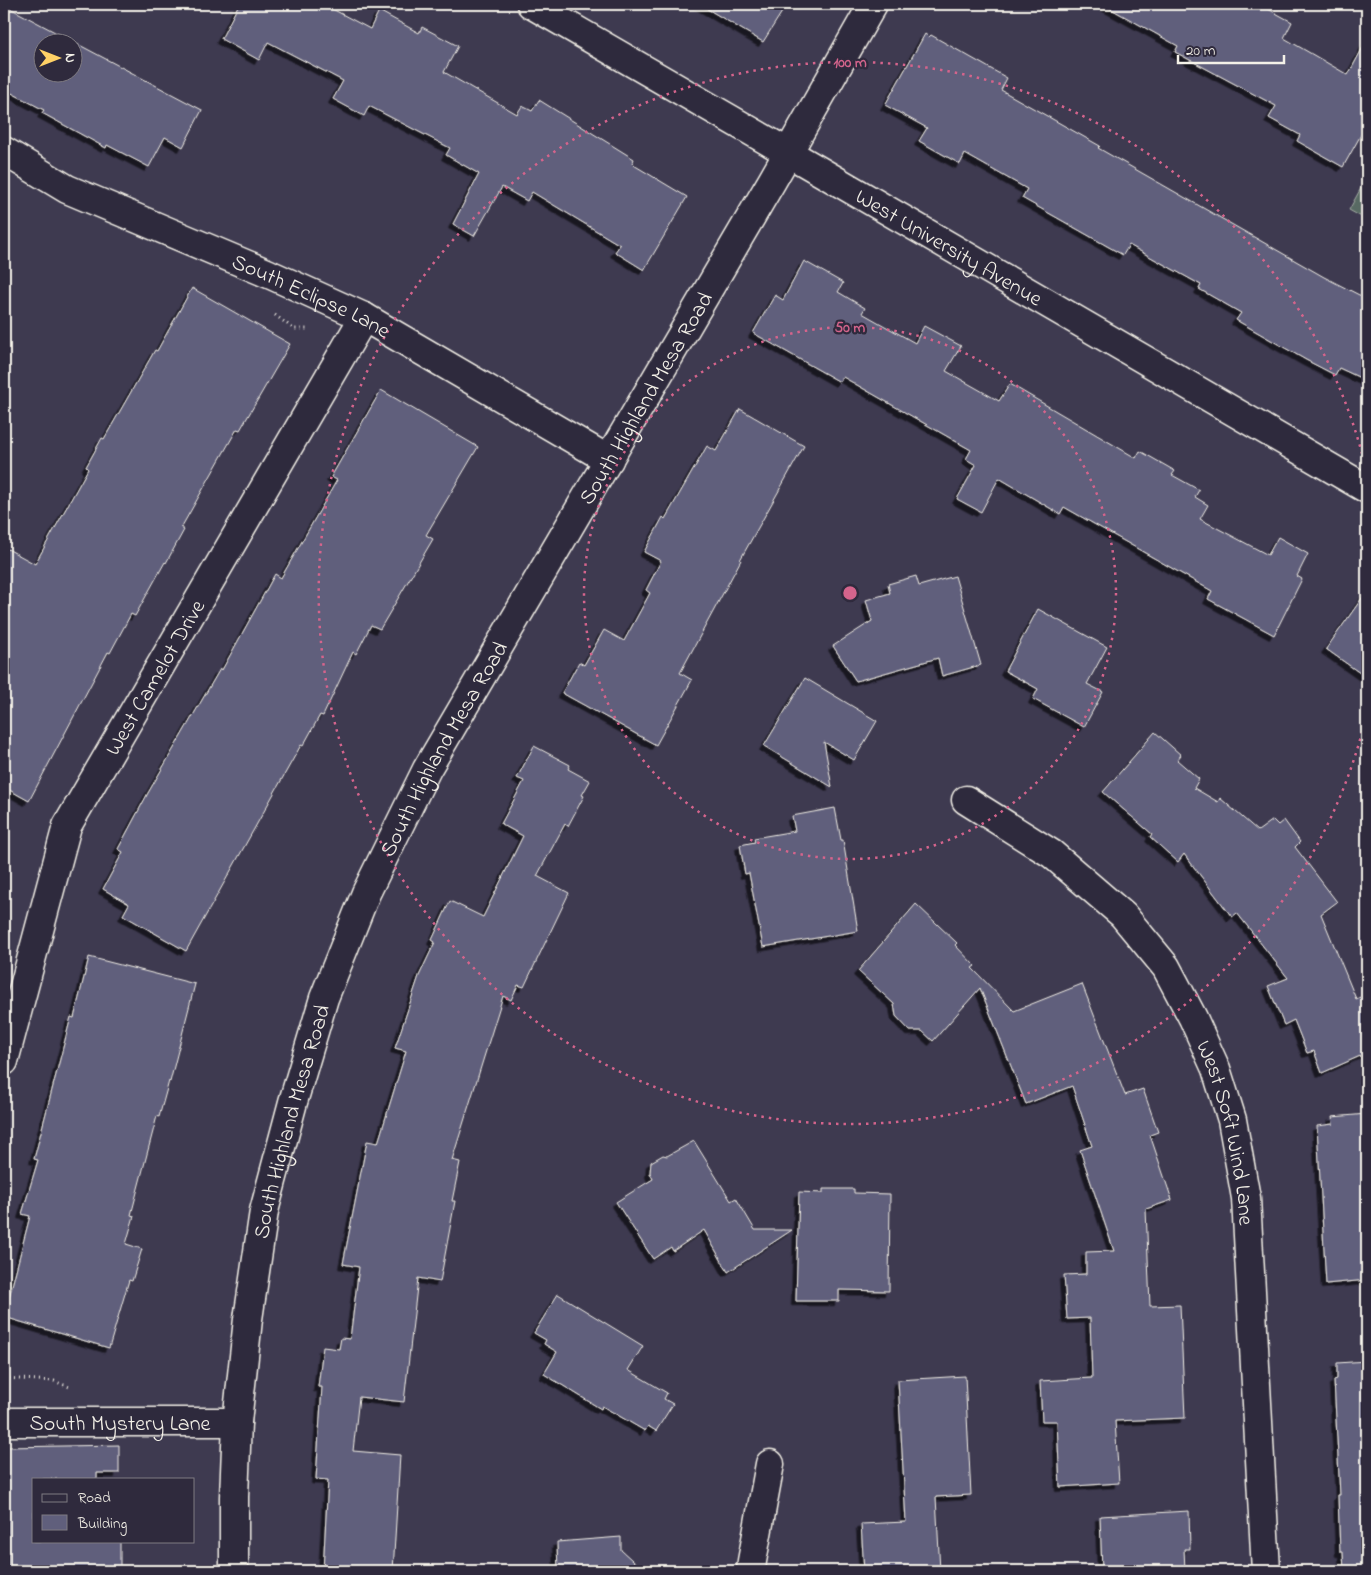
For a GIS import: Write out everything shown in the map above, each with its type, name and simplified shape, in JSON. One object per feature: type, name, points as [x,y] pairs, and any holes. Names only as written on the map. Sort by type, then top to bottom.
[{"type":"street","name":"West University Avenue","points":[[531,4],[1367,488]]},
{"type":"street","name":"South Highland Mesa Road","points":[[234,1571],[237,1422],[248,1319],[264,1211],[293,1102],[328,990],[366,892],[427,769],[609,460],[873,4]]},
{"type":"street","name":"South Eclipse Lane","points":[[4,151],[67,189],[243,263],[364,317],[609,460]]},
{"type":"street","name":"West Camelot Drive","points":[[4,1061],[68,826],[364,317]]},
{"type":"street","name":"West Soft Wind Lane","points":[[966,800],[1052,854],[1123,915],[1166,967],[1193,1018],[1216,1069],[1232,1120],[1246,1198],[1266,1571]]},
{"type":"street","name":"South Mystery Lane","points":[[4,1422],[237,1422]]},
{"type":"street","points":[[751,1571],[770,1464]]},
{"type":"green space","points":[[1367,177],[1367,220],[1349,210]]},
{"type":"building","points":[[239,4],[323,4],[370,29],[379,11],[419,33],[422,27],[458,46],[444,72],[517,114],[522,106],[532,111],[539,100],[634,159],[632,164],[687,197],[644,270],[615,252],[620,245],[532,192],[527,201],[502,187],[474,236],[453,224],[479,174],[446,155],[450,148],[369,106],[364,116],[333,99],[343,81],[268,42],[259,60],[221,39]]},
{"type":"building","points":[[699,4],[787,4],[763,42]]},
{"type":"building","points":[[1102,4],[1259,4],[1292,22],[1284,38],[1348,75],[1367,40],[1367,124],[1343,167],[1297,141],[1300,135],[1269,118],[1276,106],[1175,52],[1178,46]]},
{"type":"building","points":[[4,5],[55,32],[32,32],[32,82],[82,82],[82,46],[202,110],[183,147],[165,137],[149,167],[107,145],[106,148],[42,113],[44,110],[4,89]]},
{"type":"building","points":[[925,34],[929,37],[931,35],[1007,78],[1001,90],[1100,146],[1098,148],[1324,277],[1367,299],[1367,381],[1339,368],[1335,375],[1306,360],[1236,320],[1241,313],[1199,289],[1201,285],[1129,245],[1123,255],[1022,198],[1027,189],[965,154],[960,164],[919,141],[927,128],[885,105]]},
{"type":"building","points":[[804,261],[843,283],[838,292],[865,308],[862,313],[915,343],[924,326],[961,346],[946,371],[999,401],[1010,384],[1136,458],[1140,451],[1175,471],[1172,475],[1199,490],[1195,497],[1208,505],[1200,519],[1268,555],[1278,537],[1308,554],[1297,576],[1302,579],[1274,635],[1208,599],[1212,591],[1064,507],[1060,514],[999,478],[981,512],[957,499],[976,465],[966,459],[971,450],[843,377],[840,382],[753,333],[775,295],[783,300]]},
{"type":"building","points":[[192,288],[290,344],[240,430],[237,429],[181,528],[184,530],[166,563],[135,616],[131,614],[110,653],[108,652],[29,801],[4,787],[4,547],[35,564],[88,469],[86,467],[102,438],[104,439],[155,350],[157,351]]},
{"type":"building","points":[[381,390],[478,447],[426,535],[433,539],[380,629],[371,625],[356,654],[353,652],[323,716],[320,715],[303,746],[301,745],[186,951],[123,915],[129,904],[103,889],[123,852],[118,849],[148,793],[220,669],[222,670],[275,574],[281,578],[337,480],[331,477]]},
{"type":"building","points":[[740,409],[804,446],[740,560],[680,673],[692,680],[656,745],[562,693],[579,662],[584,665],[604,630],[624,641],[650,593],[646,590],[661,561],[644,552],[663,517],[665,519],[707,446],[716,451]]},
{"type":"building","points":[[916,576],[919,586],[955,576],[981,665],[942,676],[938,658],[856,681],[833,646],[872,621],[866,600],[890,593],[888,584]]},
{"type":"building","points":[[1367,591],[1367,678],[1326,649]]},
{"type":"building","points":[[1038,609],[1107,647],[1087,684],[1103,692],[1084,727],[1033,699],[1038,689],[1005,671]]},
{"type":"building","points":[[805,678],[877,721],[854,760],[824,742],[832,787],[764,746]]},
{"type":"building","points":[[1155,732],[1181,755],[1177,760],[1199,779],[1194,788],[1218,802],[1220,798],[1258,831],[1273,820],[1278,825],[1284,820],[1300,842],[1295,847],[1337,902],[1321,914],[1356,999],[1367,994],[1367,1053],[1322,1073],[1314,1051],[1307,1053],[1294,1020],[1284,1025],[1268,986],[1288,978],[1237,913],[1232,917],[1184,854],[1178,862],[1150,837],[1152,834],[1103,792]]},
{"type":"building","points":[[534,746],[570,765],[568,769],[590,781],[568,826],[565,824],[537,876],[569,893],[524,987],[518,985],[511,1000],[503,996],[452,1160],[460,1162],[440,1282],[418,1278],[404,1402],[359,1397],[353,1451],[400,1455],[393,1571],[323,1571],[328,1480],[316,1479],[322,1387],[318,1387],[323,1347],[339,1349],[341,1338],[350,1339],[359,1267],[343,1264],[367,1141],[378,1143],[406,1051],[395,1048],[419,976],[435,942],[432,940],[450,901],[483,917],[523,836],[501,824],[524,781],[517,778]]},
{"type":"building","points":[[835,808],[841,840],[843,840],[858,931],[763,947],[749,873],[745,874],[740,845],[755,842],[754,838],[795,831],[792,816]]},
{"type":"building","points":[[916,904],[957,943],[955,945],[975,966],[972,968],[1014,1011],[1082,984],[1125,1095],[1143,1089],[1158,1132],[1150,1135],[1172,1200],[1146,1209],[1150,1306],[1180,1305],[1185,1418],[1115,1421],[1119,1483],[1060,1487],[1057,1421],[1042,1421],[1040,1381],[1092,1378],[1090,1318],[1067,1319],[1064,1275],[1086,1274],[1086,1252],[1114,1251],[1080,1150],[1092,1146],[1072,1086],[1026,1104],[980,988],[933,1041],[922,1031],[910,1031],[896,1016],[894,1004],[858,971]]},
{"type":"building","points":[[89,957],[195,984],[170,1082],[159,1117],[157,1116],[131,1215],[134,1216],[126,1244],[142,1249],[132,1281],[129,1280],[109,1348],[4,1317],[30,1216],[22,1214],[38,1160],[34,1159],[71,1017],[74,1018]]},
{"type":"building","points":[[1367,1114],[1367,1280],[1326,1284],[1317,1126],[1333,1124],[1332,1117]]},
{"type":"building","points":[[694,1141],[731,1201],[736,1198],[755,1230],[792,1230],[728,1272],[704,1230],[673,1251],[671,1247],[653,1259],[616,1202],[653,1179],[650,1173],[651,1162],[663,1155],[667,1156]]},
{"type":"building","points":[[823,1189],[854,1189],[854,1193],[890,1194],[889,1291],[839,1290],[839,1301],[796,1301],[799,1192],[823,1193]]},
{"type":"building","points":[[558,1294],[643,1346],[628,1370],[667,1393],[664,1399],[673,1404],[656,1431],[648,1426],[645,1431],[602,1406],[601,1409],[544,1374],[557,1352],[544,1344],[546,1340],[534,1333]]},
{"type":"building","points":[[1367,1361],[1367,1571],[1344,1571],[1343,1552],[1340,1552],[1338,1495],[1340,1495],[1334,1380],[1337,1379],[1337,1363]]},
{"type":"building","points":[[965,1376],[971,1495],[936,1497],[940,1571],[864,1571],[861,1524],[906,1522],[898,1380]]},
{"type":"building","points":[[119,1445],[119,1473],[97,1473],[97,1478],[32,1478],[32,1542],[120,1542],[120,1571],[8,1571],[7,1447]]},
{"type":"building","points":[[1189,1511],[1190,1549],[1184,1549],[1185,1571],[1102,1571],[1100,1516]]},
{"type":"building","points":[[621,1537],[621,1550],[644,1571],[558,1571],[557,1542]]}]
